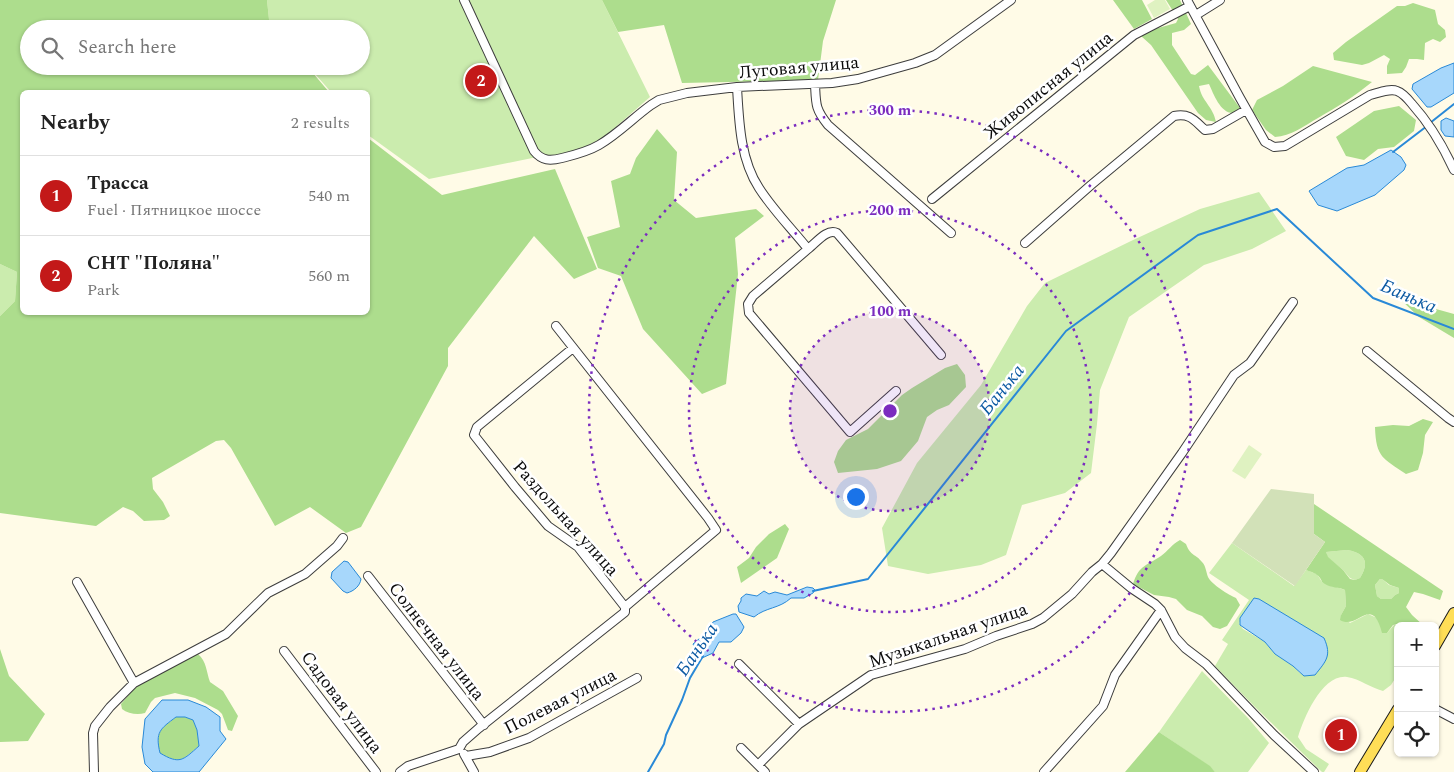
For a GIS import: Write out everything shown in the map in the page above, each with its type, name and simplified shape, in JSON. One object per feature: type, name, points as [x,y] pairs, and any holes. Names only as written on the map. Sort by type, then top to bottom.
[{"type":"main road","points":[[1439,639],[1454,613]]},
{"type":"main road","points":[[1360,772],[1396,712]]},
{"type":"street","name":"Луговая улица","points":[[464,0],[534,151],[542,159],[556,159],[576,155],[598,146],[659,100],[687,92],[737,87],[815,84],[858,79],[915,63],[935,55],[1011,0]]},
{"type":"street","points":[[1196,15],[1220,0]]},
{"type":"street","points":[[1189,3],[1246,110],[1265,142],[1269,145],[1285,146],[1370,95],[1396,91],[1405,97],[1425,119],[1444,148],[1454,170]]},
{"type":"street","name":"Живописная улица","points":[[932,199],[1134,35],[1189,3]]},
{"type":"street","points":[[815,84],[816,107],[828,125],[951,233]]},
{"type":"street","points":[[737,87],[743,148],[749,168],[759,188],[808,249]]},
{"type":"street","points":[[1025,243],[1174,116],[1182,114],[1190,117],[1205,130],[1213,129],[1246,110]]},
{"type":"street","points":[[896,391],[850,432],[749,313],[748,304],[754,296],[808,249],[829,232],[833,231],[837,233],[941,355]]},
{"type":"street","name":"Музыкальная улица","points":[[758,765],[800,724],[871,675],[965,649],[1032,624],[1043,618],[1072,594],[1102,564],[1234,375],[1250,363],[1293,302]]},
{"type":"street","points":[[400,772],[408,766],[459,749],[463,742],[625,612],[625,607],[716,530],[556,326]]},
{"type":"street","name":"Раздольная улица","points":[[573,348],[477,427],[474,435],[548,526],[578,547],[625,607]]},
{"type":"street","points":[[1367,351],[1454,422]]},
{"type":"street","points":[[94,772],[93,733],[96,726],[110,706],[134,683],[226,634],[268,593],[305,574],[337,546],[343,538]]},
{"type":"street","points":[[1102,564],[1131,588],[1155,604],[1161,610],[1175,638],[1206,664],[1274,735],[1314,772]]},
{"type":"street","name":"Солнечная улица","points":[[368,576],[484,725]]},
{"type":"street","points":[[78,582],[134,683]]},
{"type":"street","points":[[1044,772],[1103,706],[1115,675],[1161,610]]},
{"type":"street","name":"Садовая улица","points":[[284,651],[376,772]]},
{"type":"street","points":[[739,664],[800,724]]},
{"type":"street","name":"Полевая улица","points":[[466,756],[490,752],[529,738],[637,678]]},
{"type":"street","points":[[1439,710],[1454,719]]},
{"type":"street","points":[[741,748],[765,772]]},
{"type":"street","points":[[459,749],[466,756],[474,772]]},
{"type":"green space","points":[[0,0],[267,0],[269,20],[20,20],[20,75],[315,75],[327,90],[20,90],[20,315],[370,315],[370,140],[442,195],[555,169],[597,269],[574,279],[534,236],[448,348],[448,366],[361,527],[346,533],[310,507],[275,526],[231,448],[224,440],[216,441],[152,478],[153,489],[163,502],[170,516],[164,520],[144,521],[133,511],[123,507],[96,526],[0,513],[0,316],[15,301],[17,272],[0,264]]},
{"type":"green space","points":[[267,0],[602,0],[650,97],[603,138],[576,151],[555,158],[542,156],[429,179],[370,136],[370,90],[329,90],[316,75],[370,75],[370,20],[269,20]]},
{"type":"green space","points":[[602,0],[836,0],[823,41],[818,80],[682,83],[664,25],[618,32]]},
{"type":"green space","points":[[1113,0],[1142,0],[1152,19],[1134,29]]},
{"type":"green space","points":[[1155,0],[1165,0],[1170,9],[1154,18],[1147,5]]},
{"type":"green space","points":[[1166,0],[1180,0],[1191,24],[1184,30],[1172,33],[1172,45],[1191,74],[1195,75],[1208,65],[1240,108],[1238,112],[1227,112],[1223,109],[1209,84],[1199,86],[1216,122],[1206,120],[1198,113],[1151,45],[1141,36],[1151,30],[1176,23],[1178,19]]},
{"type":"green space","points":[[1413,3],[1435,10],[1438,24],[1445,30],[1446,37],[1440,42],[1433,39],[1425,43],[1424,60],[1409,59],[1402,73],[1387,74],[1387,66],[1390,59],[1384,55],[1362,65],[1334,60],[1333,53],[1346,42],[1397,6]]},
{"type":"green space","points":[[1313,66],[1372,82],[1346,101],[1292,133],[1275,137],[1266,130],[1252,110],[1257,100],[1283,86]]},
{"type":"green space","points":[[1399,106],[1416,120],[1414,131],[1394,147],[1378,149],[1364,160],[1346,156],[1336,137],[1374,111]]},
{"type":"green space","points":[[657,129],[677,152],[674,200],[696,218],[756,209],[764,216],[735,238],[738,274],[726,384],[702,394],[643,329],[621,276],[598,268],[587,237],[620,227],[611,181],[630,174],[636,158]]},
{"type":"green space","points":[[1259,192],[1286,231],[1252,249],[1204,265],[1129,317],[1100,390],[1091,473],[1065,493],[1022,505],[1006,555],[981,565],[928,574],[888,566],[882,528],[917,463],[981,385],[1027,306],[1045,283],[1200,209]]},
{"type":"green space","points":[[0,264],[17,272],[15,301],[0,316]]},
{"type":"green space","points":[[1400,299],[1454,314],[1454,338],[1419,317]]},
{"type":"green space","points":[[957,364],[965,375],[966,387],[949,405],[927,417],[918,441],[901,461],[877,469],[838,473],[834,462],[838,451],[846,440],[868,429],[902,395],[912,388],[945,368]]},
{"type":"green space","points":[[1423,419],[1433,422],[1425,435],[1423,453],[1418,470],[1406,474],[1382,456],[1377,445],[1375,427],[1409,426]]},
{"type":"green space","points":[[1249,445],[1262,454],[1245,479],[1232,471]]},
{"type":"green space","points":[[1271,489],[1314,494],[1314,534],[1325,542],[1295,586],[1232,543]]},
{"type":"green space","points":[[1314,504],[1443,591],[1440,600],[1414,592],[1406,607],[1420,622],[1394,622],[1394,625],[1387,633],[1382,633],[1378,621],[1369,614],[1352,621],[1340,620],[1346,606],[1345,590],[1327,585],[1317,575],[1306,570],[1325,542],[1314,534]],"holes":[[[1353,551],[1362,556],[1365,563],[1360,578],[1355,580],[1350,579],[1328,557],[1326,552]],[[1382,579],[1390,585],[1399,588],[1399,593],[1391,599],[1381,599],[1377,596],[1375,585]]]},
{"type":"green space","points":[[785,524],[789,529],[777,558],[741,583],[737,567],[749,558],[756,547],[769,534]]},
{"type":"green space","points":[[1180,540],[1186,544],[1191,553],[1200,559],[1210,580],[1220,589],[1236,598],[1240,605],[1227,626],[1220,629],[1213,627],[1202,616],[1187,610],[1176,599],[1154,595],[1133,584],[1141,569],[1161,556]]},
{"type":"green space","points":[[1232,543],[1294,586],[1306,570],[1317,574],[1322,582],[1345,590],[1346,606],[1341,615],[1350,623],[1368,614],[1377,618],[1387,633],[1394,625],[1394,680],[1391,685],[1383,691],[1352,678],[1338,678],[1330,682],[1322,690],[1305,719],[1298,737],[1306,749],[1329,764],[1324,772],[1215,666],[1228,644],[1222,640],[1249,600],[1209,573]],"holes":[[[1239,622],[1265,642],[1243,629]],[[1265,642],[1309,676],[1300,673],[1275,654]]]},
{"type":"green space","points":[[1347,550],[1358,553],[1364,559],[1365,567],[1363,572],[1360,578],[1355,580],[1350,578],[1327,557],[1326,552]]},
{"type":"green space","points":[[1381,578],[1389,585],[1399,588],[1399,593],[1391,599],[1381,599],[1377,596],[1375,585]]},
{"type":"green space","points":[[0,649],[9,676],[45,714],[28,741],[0,742]]},
{"type":"green space","points":[[198,654],[205,663],[210,682],[223,691],[238,716],[232,731],[228,730],[222,714],[218,710],[195,698],[175,693],[155,698],[145,713],[133,714],[122,709],[121,704],[137,685]]},
{"type":"green space","points":[[1202,671],[1248,718],[1269,743],[1248,772],[1215,772],[1159,732]]},
{"type":"green space","points":[[176,717],[185,717],[193,720],[197,730],[199,746],[184,758],[177,760],[160,753],[158,740],[163,728]]},
{"type":"green space","points":[[1159,732],[1210,766],[1215,772],[1125,772]]},
{"type":"water","points":[[1454,63],[1454,93],[1431,107],[1427,107],[1412,89],[1413,84]]},
{"type":"water","points":[[1446,118],[1454,121],[1454,137],[1445,136],[1441,130],[1441,121]]},
{"type":"water","points":[[1391,150],[1401,157],[1406,165],[1404,170],[1375,195],[1337,211],[1318,205],[1309,191],[1347,168],[1364,165]]},
{"type":"water","points":[[344,561],[348,562],[361,579],[356,588],[347,593],[331,578],[332,572]]},
{"type":"water","points":[[807,587],[815,590],[804,598],[791,598],[754,617],[739,612],[738,606],[741,598],[746,594],[757,596],[764,591],[769,594],[775,592],[787,595]]},
{"type":"water","points":[[1254,598],[1259,599],[1324,638],[1328,654],[1315,675],[1304,676],[1275,654],[1265,642],[1240,625],[1240,618]]},
{"type":"water","points":[[736,614],[744,627],[741,633],[731,642],[719,642],[713,653],[702,658],[697,653],[693,644],[706,633],[713,622]]},
{"type":"water","points":[[162,700],[188,700],[206,707],[220,717],[220,731],[226,739],[199,772],[153,772],[145,764],[142,747],[145,719]],"holes":[[[176,717],[185,717],[193,720],[197,730],[199,746],[185,758],[172,759],[160,753],[158,740],[160,732]]]},
{"type":"waterway","points":[[1430,123],[1454,104]]},
{"type":"waterway","points":[[1393,152],[1427,126]]},
{"type":"waterway","name":"Банька","points":[[813,591],[868,579],[1066,331],[1198,235],[1277,209],[1373,298],[1454,329]]},
{"type":"waterway","name":"Банька","points":[[648,772],[664,744],[690,678],[703,656]]},
{"type":"place","name":"СНТ \"Поляна\"","points":[[481,81]]},
{"type":"place","name":"Трасса","points":[[1341,735]]}]
